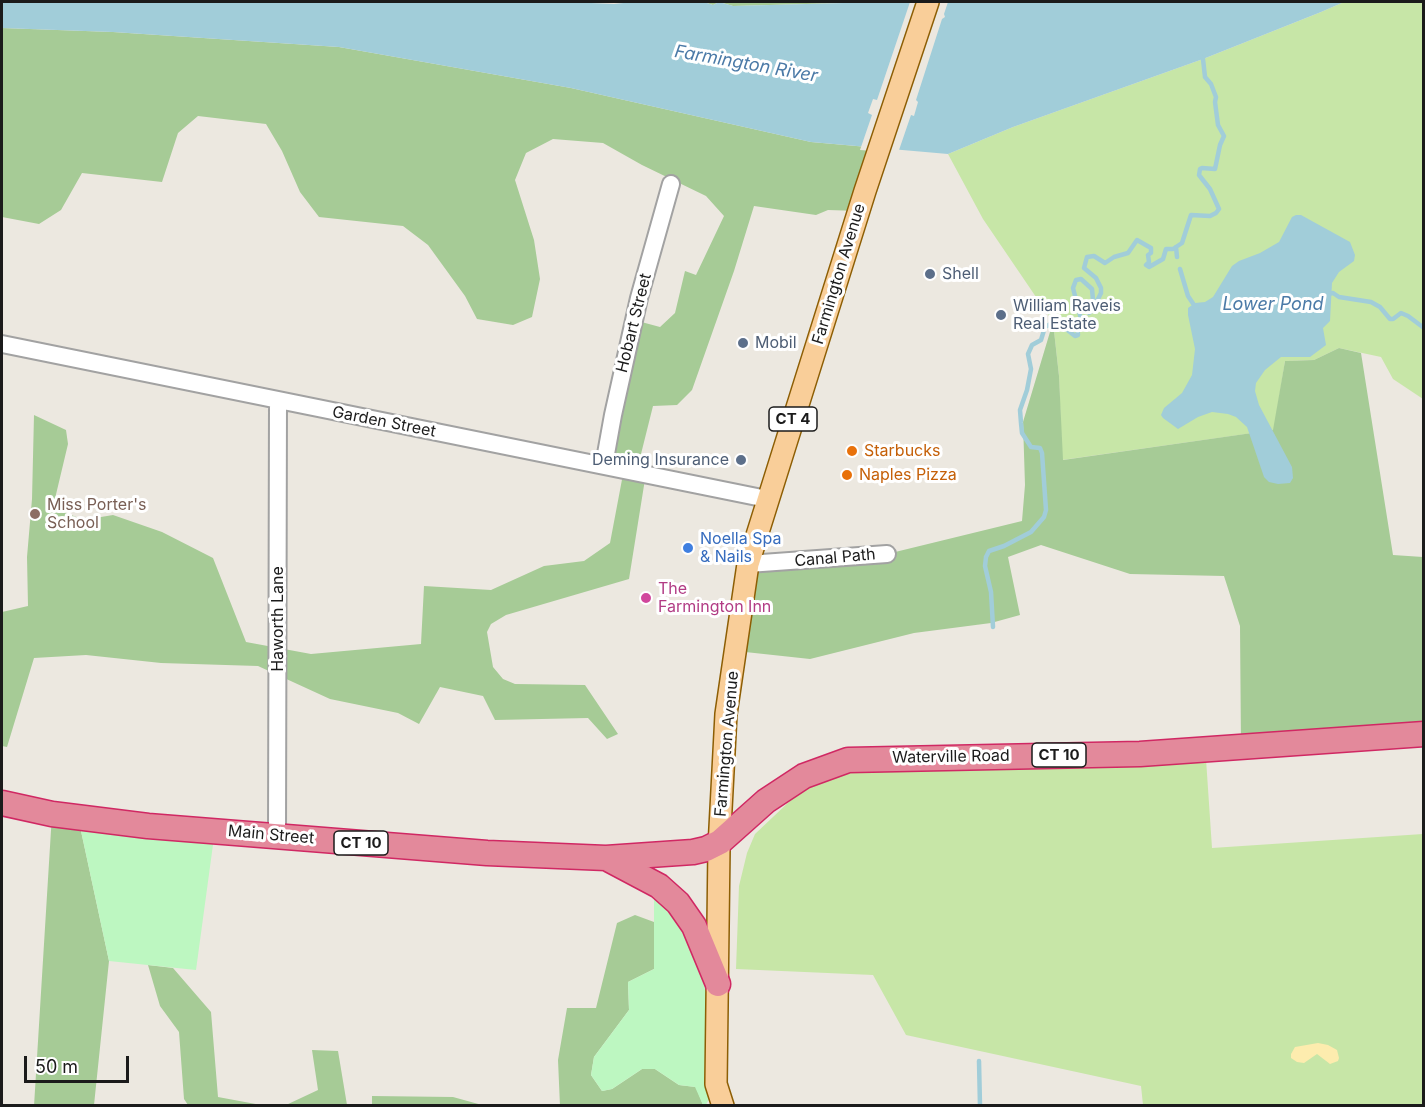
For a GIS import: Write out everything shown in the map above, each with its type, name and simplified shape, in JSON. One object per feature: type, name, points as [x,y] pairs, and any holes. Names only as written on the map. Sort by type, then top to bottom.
[{"type":"highway","name":"Waterville Road","points":[[720,842],[766,801],[804,776],[848,760],[1140,753],[1424,734]]},
{"type":"highway","name":"Main Street","points":[[2,803],[52,814],[121,823],[487,853],[606,858],[693,852],[720,842]]},
{"type":"highway","points":[[606,858],[659,886],[678,903],[694,926],[718,984]]},
{"type":"main road","name":"Farmington Avenue","points":[[723,1106],[716,1084],[717,906],[726,714],[748,564],[865,190],[928,2]]},
{"type":"main road","name":"Farmington Avenue","points":[[706,1106],[716,1084]]},
{"type":"street","name":"Hobart Street","points":[[604,465],[639,298],[671,184]]},
{"type":"street","name":"Garden Street","points":[[2,344],[767,499]]},
{"type":"street","name":"Haworth Lane","points":[[277,837],[278,401]]},
{"type":"street","name":"Canal Path","points":[[748,564],[887,554]]},
{"type":"green space","points":[[719,2],[880,2],[733,6]]},
{"type":"green space","points":[[1344,2],[1423,2],[1423,399],[1393,379],[1381,357],[1339,348],[1314,360],[1285,361],[1274,430],[1062,460],[1059,376],[1053,322],[983,219],[948,154],[1013,127],[1203,59]]},
{"type":"green space","points":[[2,28],[113,32],[339,47],[571,88],[811,142],[879,148],[859,211],[828,210],[816,215],[754,206],[734,271],[692,390],[677,405],[653,406],[639,462],[606,455],[634,320],[660,327],[675,313],[685,271],[696,275],[724,216],[706,196],[603,143],[553,139],[526,153],[515,180],[534,240],[540,279],[532,317],[513,325],[477,319],[465,296],[428,245],[403,226],[319,217],[300,192],[282,151],[266,124],[198,116],[178,133],[162,182],[82,173],[61,210],[39,224],[2,217]]},
{"type":"green space","points":[[1053,322],[1059,376],[1063,460],[1273,430],[1285,361],[1314,360],[1339,348],[1361,353],[1393,555],[1423,557],[1423,734],[1241,746],[1240,626],[1224,576],[1130,574],[1041,545],[1008,557],[1020,615],[991,623],[914,633],[810,659],[736,651],[748,564],[887,554],[1022,521],[1025,485],[1023,422]]},
{"type":"green space","points":[[34,415],[66,430],[68,444],[53,507],[83,520],[113,515],[162,532],[213,558],[246,642],[311,654],[421,644],[424,586],[491,590],[544,566],[584,561],[610,543],[624,469],[646,473],[629,579],[506,615],[491,624],[487,632],[493,667],[503,679],[515,684],[585,685],[618,734],[607,739],[588,718],[495,720],[483,696],[440,687],[419,724],[398,713],[330,699],[258,666],[161,663],[86,655],[34,658],[7,747],[2,746],[2,612],[28,606],[27,557],[32,499]]},
{"type":"green space","points":[[1206,759],[1212,848],[1423,834],[1423,1105],[1143,1105],[1141,1086],[906,1035],[873,975],[736,969],[739,886],[747,853],[755,834],[792,799],[829,775],[870,767]]},
{"type":"green space","points":[[52,814],[78,817],[109,961],[94,1105],[34,1106]]},
{"type":"green space","points":[[78,817],[215,830],[196,970],[109,961]]},
{"type":"green space","points":[[659,886],[718,984],[716,1084],[706,1105],[703,1105],[695,1087],[679,1085],[655,1069],[642,1069],[612,1089],[602,1091],[591,1075],[594,1057],[629,1010],[628,982],[654,969],[654,892]]},
{"type":"green space","points":[[635,915],[654,922],[654,969],[628,982],[629,1010],[594,1057],[591,1075],[602,1091],[612,1089],[642,1069],[655,1069],[679,1085],[696,1087],[703,1105],[560,1106],[558,1060],[567,1008],[596,1008],[617,923]]},
{"type":"green space","points":[[148,965],[173,968],[211,1012],[218,1097],[261,1105],[188,1105],[184,1099],[179,1032],[160,1006]]},
{"type":"green space","points":[[312,1050],[338,1051],[347,1105],[286,1105],[318,1090]]},
{"type":"green space","points":[[372,1096],[453,1097],[482,1105],[372,1105]]},
{"type":"sand","points":[[1318,1043],[1337,1050],[1338,1061],[1330,1064],[1317,1054],[1304,1063],[1291,1058],[1295,1047]]},
{"type":"water","name":"Farmington River","points":[[2,2],[568,2],[614,4],[704,2],[713,5],[719,2],[733,6],[880,2],[1344,2],[1203,59],[1013,127],[948,154],[811,142],[571,88],[339,47],[113,32],[2,28]]},
{"type":"water","name":"Lower Pond","points":[[1301,215],[1350,242],[1355,255],[1354,261],[1339,272],[1332,283],[1330,321],[1323,328],[1326,345],[1310,357],[1281,357],[1265,370],[1256,383],[1255,391],[1259,405],[1292,467],[1293,478],[1290,483],[1278,484],[1269,482],[1264,477],[1247,427],[1236,417],[1212,412],[1178,429],[1161,415],[1164,408],[1182,393],[1192,375],[1195,349],[1188,308],[1213,297],[1232,266],[1279,242],[1292,217]]},
{"type":"pier","points":[[910,2],[948,2],[945,17],[942,19],[916,100],[918,102],[914,116],[911,115],[898,153],[860,150],[872,115],[868,113],[873,99],[877,100]]},
{"type":"waterway","points":[[993,627],[991,592],[985,566],[986,557],[989,551],[1031,532],[1044,517],[1046,510],[1042,453],[1040,448],[1031,447],[1022,433],[1021,423],[1020,410],[1031,369],[1028,354],[1032,345],[1041,340],[1045,327],[1056,321],[1075,336],[1078,335],[1077,324],[1081,319],[1073,288],[1076,280],[1081,279],[1092,289],[1093,300],[1086,309],[1089,313],[1101,293],[1096,278],[1084,268],[1087,257],[1094,256],[1105,263],[1114,257],[1128,253],[1137,240],[1151,248],[1151,253],[1148,255],[1149,262],[1146,265],[1149,267],[1163,259],[1166,249],[1173,249],[1182,243],[1191,215],[1210,216],[1219,209],[1210,189],[1199,175],[1202,168],[1215,169],[1224,136],[1218,125],[1216,97],[1211,84],[1205,77],[1203,59],[1200,55]]},
{"type":"waterway","points":[[1176,247],[1177,257]]},
{"type":"waterway","points":[[1180,269],[1188,296],[1196,308]]},
{"type":"waterway","points":[[1328,294],[1333,293],[1339,297],[1371,302],[1380,307],[1390,319],[1401,313],[1424,328]]},
{"type":"waterway","points":[[979,1061],[980,1106]]},
{"type":"place","name":"Shell","points":[[930,274]]},
{"type":"place","name":"William Raveis Real Estate","points":[[1001,315]]},
{"type":"place","name":"Mobil","points":[[743,343]]},
{"type":"place","name":"Starbucks","points":[[852,451]]},
{"type":"place","name":"Deming Insurance","points":[[741,460]]},
{"type":"place","name":"Naples Pizza","points":[[847,475]]},
{"type":"place","name":"Miss Porter's School","points":[[35,514]]},
{"type":"place","name":"Noella Spa & Nails","points":[[688,548]]},
{"type":"place","name":"The Farmington Inn","points":[[646,598]]}]
